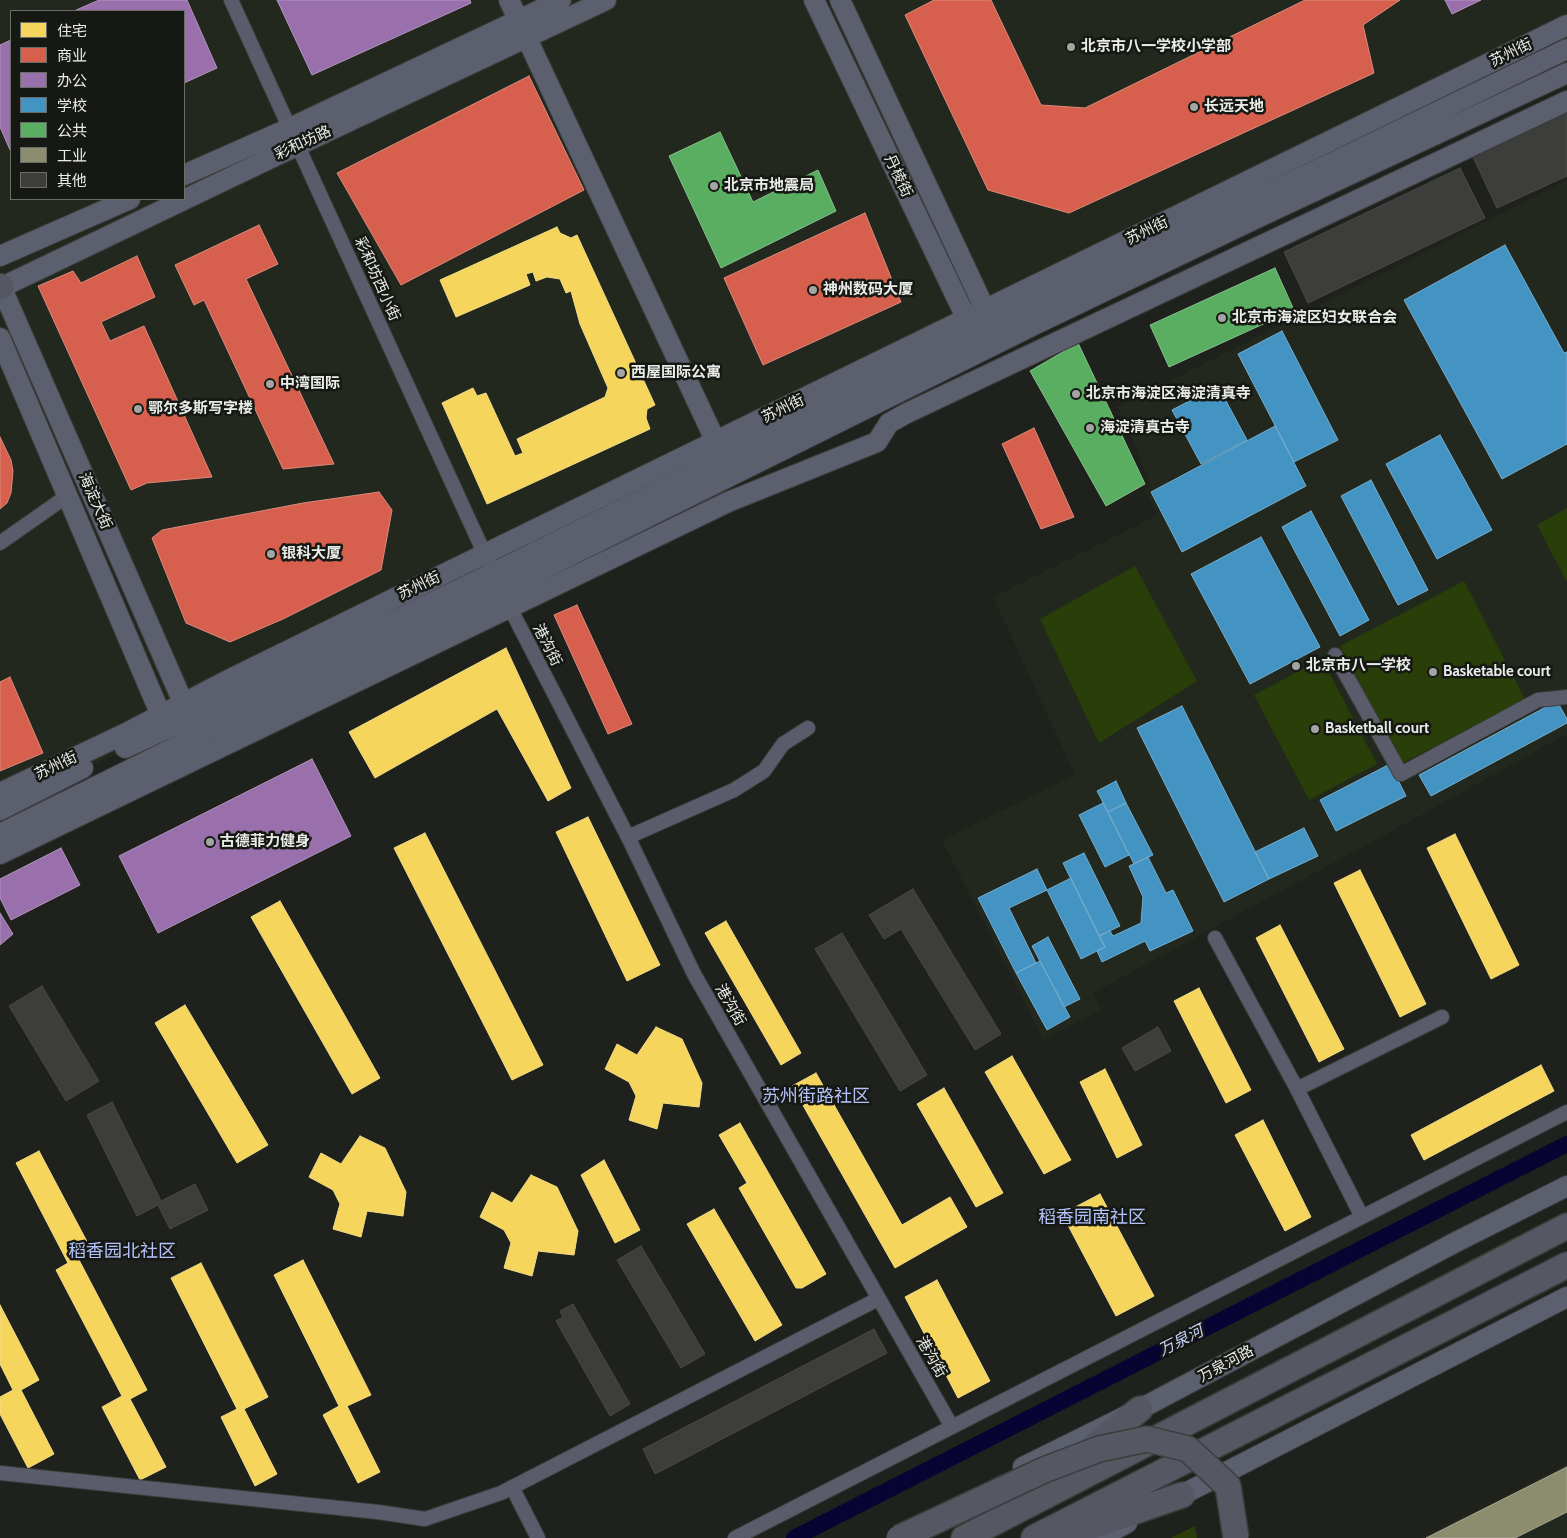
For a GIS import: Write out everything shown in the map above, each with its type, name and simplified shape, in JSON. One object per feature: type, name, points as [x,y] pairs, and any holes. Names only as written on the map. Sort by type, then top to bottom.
[{"type":"highway","points":[[964,1538],[1567,1226]]},
{"type":"highway","points":[[1034,1538],[1567,1266]]},
{"type":"highway","points":[[1015,1512],[1140,1408]]},
{"type":"highway","points":[[899,1538],[1053,1467],[1100,1449],[1147,1439],[1188,1449],[1228,1486],[1236,1538]]},
{"type":"highway","points":[[1057,1538],[1182,1495]]},
{"type":"street","name":"彩和坊西小街","points":[[231,0],[497,581]]},
{"type":"street","points":[[509,0],[716,442]]},
{"type":"street","name":"彩和坊路","points":[[185,193],[294,137],[522,29],[540,13],[561,0]]},
{"type":"street","name":"彩和坊路","points":[[540,13],[606,0]]},
{"type":"street","name":"丹棱街","points":[[814,0],[975,335]]},
{"type":"street","name":"丹棱街","points":[[840,0],[993,326]]},
{"type":"street","name":"苏州街","points":[[0,834],[176,747],[190,719],[484,554],[716,442],[975,335],[1567,25]]},
{"type":"street","name":"苏州街","points":[[0,794],[164,722],[190,719],[497,581],[783,428],[1567,49]]},
{"type":"street","name":"苏州街","points":[[993,326],[1252,220],[1567,74]]},
{"type":"street","points":[[0,854],[728,502],[877,442],[889,423],[907,413],[1567,101]]},
{"type":"street","name":"彩和坊路","points":[[185,175],[294,137]]},
{"type":"street","points":[[0,256],[128,200]]},
{"type":"street","name":"彩和坊路","points":[[0,287],[171,200]]},
{"type":"street","name":"海淀大街","points":[[0,287],[190,719]]},
{"type":"street","name":"海淀大街","points":[[0,338],[176,747]]},
{"type":"street","points":[[0,543],[67,496]]},
{"type":"street","name":"港沟街","points":[[497,581],[628,836],[694,974],[952,1427]]},
{"type":"street","points":[[1335,655],[1401,774],[1538,700],[1567,697]]},
{"type":"street","name":"苏州街","points":[[0,810],[122,749],[164,722]]},
{"type":"street","points":[[628,836],[734,790],[764,770],[783,744],[808,728]]},
{"type":"street","points":[[1215,938],[1297,1090],[1362,1217]]},
{"type":"street","points":[[1297,1090],[1442,1017]]},
{"type":"street","points":[[735,1538],[1567,1112]]},
{"type":"street","name":"万泉河路","points":[[883,1538],[1140,1408],[1456,1242],[1567,1186]]},
{"type":"street","points":[[1099,1538],[1567,1297]]},
{"type":"street","points":[[0,1473],[378,1512],[425,1519],[501,1493],[878,1299]]},
{"type":"street","points":[[512,1487],[538,1538]]},
{"type":"shaded area","points":[[0,0],[1567,0],[1567,49],[466,586],[0,810]]},
{"type":"shaded area","name":"北京市八一学校","points":[[1567,180],[1567,734],[1093,993],[1102,1010],[1043,1039],[942,840],[1075,775],[993,597],[1158,515],[1144,489],[1151,485],[1118,407]]},
{"type":"shaded area","points":[[1567,1464],[1567,1538],[1421,1538]]},
{"type":"green space","points":[[1567,508],[1567,582],[1537,525]]},
{"type":"green space","points":[[1135,566],[1197,681],[1099,743],[1040,619]]},
{"type":"green space","name":"Basketable court","points":[[1464,581],[1525,699],[1401,764],[1340,646]]},
{"type":"green space","name":"Basketball court","points":[[1322,659],[1377,764],[1309,800],[1254,695]]},
{"type":"green space","points":[[1195,1526],[1197,1538],[1171,1538]]},
{"type":"building: 住宅","name":"西屋国际公寓","points":[[557,227],[560,233],[571,238],[577,235],[655,405],[647,409],[646,418],[650,429],[487,504],[442,403],[473,388],[477,396],[486,393],[515,456],[523,453],[517,439],[605,397],[608,388],[580,324],[571,291],[566,293],[560,279],[547,277],[536,281],[533,272],[526,274],[530,285],[456,317],[440,280]]},
{"type":"building: 住宅","points":[[506,648],[571,788],[548,801],[497,709],[375,778],[349,732]]},
{"type":"building: 住宅","points":[[588,817],[660,965],[627,981],[556,832]]},
{"type":"building: 住宅","points":[[425,833],[543,1065],[512,1080],[394,848]]},
{"type":"building: 住宅","points":[[1455,834],[1519,965],[1491,979],[1427,848]]},
{"type":"building: 住宅","points":[[1360,870],[1426,1004],[1400,1017],[1334,883]]},
{"type":"building: 住宅","points":[[280,901],[380,1078],[352,1094],[251,917]]},
{"type":"building: 住宅","points":[[726,921],[801,1053],[781,1065],[705,933]]},
{"type":"building: 住宅","points":[[1280,925],[1344,1049],[1319,1062],[1256,938]]},
{"type":"building: 住宅","points":[[1199,988],[1251,1090],[1226,1103],[1174,1001]]},
{"type":"building: 住宅","points":[[185,1005],[268,1145],[237,1163],[155,1023]]},
{"type":"building: 住宅","points":[[656,1027],[682,1039],[702,1083],[699,1107],[663,1103],[657,1129],[629,1120],[636,1096],[629,1082],[605,1069],[617,1044],[637,1055]]},
{"type":"building: 住宅","points":[[1012,1056],[1071,1160],[1044,1174],[985,1072]]},
{"type":"building: 住宅","points":[[1541,1065],[1554,1091],[1424,1160],[1411,1135]]},
{"type":"building: 住宅","points":[[1105,1069],[1142,1145],[1117,1158],[1080,1082]]},
{"type":"building: 住宅","points":[[816,1073],[902,1225],[950,1197],[967,1227],[895,1268],[792,1086]]},
{"type":"building: 住宅","points":[[944,1088],[1003,1193],[976,1207],[917,1104]]},
{"type":"building: 住宅","points":[[1263,1120],[1311,1217],[1285,1231],[1235,1135]]},
{"type":"building: 住宅","points":[[740,1123],[826,1274],[802,1288],[796,1288],[739,1188],[747,1183],[719,1135]]},
{"type":"building: 住宅","points":[[360,1136],[385,1148],[406,1192],[403,1216],[367,1211],[361,1237],[333,1229],[340,1204],[333,1190],[309,1177],[321,1153],[341,1164]]},
{"type":"building: 住宅","points":[[39,1151],[92,1251],[78,1258],[147,1390],[130,1399],[166,1467],[140,1480],[102,1407],[122,1396],[56,1270],[68,1263],[16,1163]]},
{"type":"building: 住宅","points":[[604,1160],[640,1230],[615,1243],[581,1175]]},
{"type":"building: 住宅","points":[[531,1175],[557,1187],[578,1231],[574,1255],[538,1251],[532,1276],[504,1268],[511,1243],[504,1230],[480,1217],[492,1192],[512,1203]]},
{"type":"building: 住宅","points":[[1100,1194],[1154,1296],[1116,1316],[1062,1214]]},
{"type":"building: 住宅","points":[[714,1209],[782,1325],[755,1341],[687,1224]]},
{"type":"building: 住宅","points":[[303,1260],[371,1395],[347,1406],[380,1472],[358,1483],[323,1415],[339,1406],[274,1275]]},
{"type":"building: 住宅","points":[[201,1263],[268,1397],[244,1409],[277,1474],[255,1486],[221,1417],[237,1409],[171,1278]]},
{"type":"building: 住宅","points":[[937,1280],[990,1381],[958,1398],[905,1297]]},
{"type":"building: 住宅","points":[[0,1305],[39,1380],[21,1390],[54,1454],[28,1468],[0,1414],[0,1397],[13,1390],[0,1364]]},
{"type":"building: 商业","name":"长远天地","points":[[934,0],[991,0],[1041,105],[1085,108],[1305,0],[1400,0],[1363,25],[1374,73],[1069,213],[988,190],[905,15]]},
{"type":"building: 商业","points":[[529,76],[584,190],[401,285],[337,173]]},
{"type":"building: 商业","name":"神州数码大厦","points":[[865,213],[901,302],[763,365],[724,278]]},
{"type":"building: 商业","name":"中湾国际","points":[[259,225],[278,264],[246,279],[334,464],[283,469],[204,300],[194,305],[175,265]]},
{"type":"building: 商业","name":"鄂尔多斯写字楼","points":[[137,256],[155,297],[101,322],[110,341],[144,326],[212,477],[147,483],[131,490],[38,286],[73,271],[81,283]]},
{"type":"building: 商业","points":[[1034,428],[1074,517],[1041,529],[1002,444]]},
{"type":"building: 商业","points":[[0,437],[11,460],[13,471],[11,493],[7,503],[0,509]]},
{"type":"building: 商业","name":"银科大厦","points":[[379,492],[392,510],[381,570],[283,619],[230,642],[186,623],[152,538],[162,530],[303,503]]},
{"type":"building: 商业","points":[[577,605],[632,724],[608,734],[554,615]]},
{"type":"building: 商业","points":[[10,677],[43,753],[0,771],[0,682]]},
{"type":"building: 办公","points":[[99,0],[187,0],[217,68],[185,83],[185,10],[76,10]]},
{"type":"building: 办公","points":[[277,0],[470,0],[471,3],[312,75]]},
{"type":"building: 办公","points":[[1445,0],[1481,0],[1452,14]]},
{"type":"building: 办公","points":[[10,40],[10,150],[0,127],[0,45]]},
{"type":"building: 办公","points":[[312,759],[351,836],[158,933],[119,856]]},
{"type":"building: 办公","points":[[61,848],[80,885],[11,920],[0,898],[0,879]]},
{"type":"building: 办公","points":[[0,913],[13,934],[0,945]]},
{"type":"building: 学校","points":[[1505,245],[1564,353],[1567,352],[1567,444],[1502,479],[1404,300]]},
{"type":"building: 学校","points":[[1282,331],[1338,440],[1294,462],[1238,354]]},
{"type":"building: 学校","points":[[1218,386],[1247,440],[1201,464],[1172,410]]},
{"type":"building: 学校","points":[[1275,426],[1306,486],[1182,552],[1151,492]]},
{"type":"building: 学校","points":[[1440,435],[1492,530],[1437,559],[1386,464]]},
{"type":"building: 学校","points":[[1371,480],[1428,590],[1398,605],[1341,496]]},
{"type":"building: 学校","points":[[1311,511],[1369,620],[1340,636],[1282,527]]},
{"type":"building: 学校","points":[[1261,537],[1320,647],[1250,684],[1191,574]]},
{"type":"building: 学校","points":[[1557,701],[1567,719],[1567,723],[1431,796],[1419,775]]},
{"type":"building: 学校","points":[[1182,706],[1269,879],[1224,902],[1137,728]]},
{"type":"building: 学校","points":[[1390,764],[1406,796],[1336,831],[1320,800]]},
{"type":"building: 学校","points":[[1116,781],[1126,803],[1108,812],[1097,791]]},
{"type":"building: 学校","points":[[1103,803],[1129,855],[1105,867],[1079,815]]},
{"type":"building: 学校","points":[[1126,803],[1153,855],[1134,864],[1108,812]]},
{"type":"building: 学校","points":[[1304,828],[1318,856],[1269,879],[1255,852]]},
{"type":"building: 学校","points":[[1084,853],[1120,926],[1099,936],[1063,863]]},
{"type":"building: 学校","points":[[1148,857],[1166,893],[1173,890],[1193,931],[1150,951],[1145,941],[1102,962],[1097,951],[1105,947],[1099,936],[1110,931],[1113,936],[1141,923],[1143,897],[1129,866]]},
{"type":"building: 学校","points":[[1037,869],[1047,890],[1009,908],[1036,963],[1016,973],[978,898]]},
{"type":"building: 学校","points":[[1071,878],[1105,947],[1081,959],[1047,890]]},
{"type":"building: 学校","points":[[1048,937],[1080,999],[1064,1007],[1032,946]]},
{"type":"building: 学校","points":[[1040,961],[1070,1017],[1047,1030],[1016,973]]},
{"type":"building: 公共","name":"北京市地震局","points":[[720,132],[753,202],[818,170],[836,211],[721,268],[669,156]]},
{"type":"building: 公共","name":"北京市海淀区妇女联合会","points":[[1275,268],[1294,310],[1169,367],[1150,325]]},
{"type":"building: 公共","name":"海淀清真古寺","points":[[1078,343],[1145,484],[1106,506],[1030,371]]},
{"type":"building: 工业","points":[[1567,1467],[1567,1512],[1515,1538],[1426,1538]]},
{"type":"building: 其他","points":[[1567,112],[1567,176],[1497,208],[1473,157]]},
{"type":"building: 其他","points":[[1460,168],[1485,218],[1308,303],[1284,252]]},
{"type":"building: 其他","points":[[913,889],[1001,1034],[975,1050],[901,929],[884,939],[869,915]]},
{"type":"building: 其他","points":[[842,933],[927,1075],[900,1091],[815,949]]},
{"type":"building: 其他","points":[[42,986],[99,1081],[66,1101],[9,1006]]},
{"type":"building: 其他","points":[[1158,1027],[1171,1051],[1135,1071],[1122,1048]]},
{"type":"building: 其他","points":[[112,1102],[161,1201],[195,1184],[208,1210],[170,1229],[158,1205],[137,1216],[87,1115]]},
{"type":"building: 其他","points":[[641,1246],[705,1354],[681,1368],[617,1260]]},
{"type":"building: 其他","points":[[573,1304],[630,1404],[610,1416],[556,1321],[563,1317],[560,1311]]},
{"type":"building: 其他","points":[[874,1329],[887,1353],[655,1474],[643,1449]]},
{"type":"waterway","name":"万泉河","points":[[794,1538],[1567,1144]]},
{"type":"place","name":"北京市八一学校小学部","points":[[1071,47]]},
{"type":"place","name":"长远天地","points":[[1194,107]]},
{"type":"place","name":"北京市地震局","points":[[714,186]]},
{"type":"place","name":"神州数码大厦","points":[[813,290]]},
{"type":"place","name":"北京市海淀区妇女联合会","points":[[1222,318]]},
{"type":"place","name":"西屋国际公寓","points":[[621,373]]},
{"type":"place","name":"中湾国际","points":[[270,384]]},
{"type":"place","name":"北京市海淀区海淀清真寺","points":[[1076,394]]},
{"type":"place","name":"鄂尔多斯写字楼","points":[[138,409]]},
{"type":"place","name":"海淀清真古寺","points":[[1090,428]]},
{"type":"place","name":"银科大厦","points":[[271,554]]},
{"type":"place","name":"北京市八一学校","points":[[1296,666]]},
{"type":"place","name":"Basketable court","points":[[1433,672]]},
{"type":"place","name":"Basketball court","points":[[1315,729]]},
{"type":"place","name":"古德菲力健身","points":[[210,842]]},
{"type":"district","name":"苏州街路社区","points":[[816,1097]]},
{"type":"district","name":"稻香园南社区","points":[[1092,1218]]},
{"type":"district","name":"稻香园北社区","points":[[122,1252]]}]
